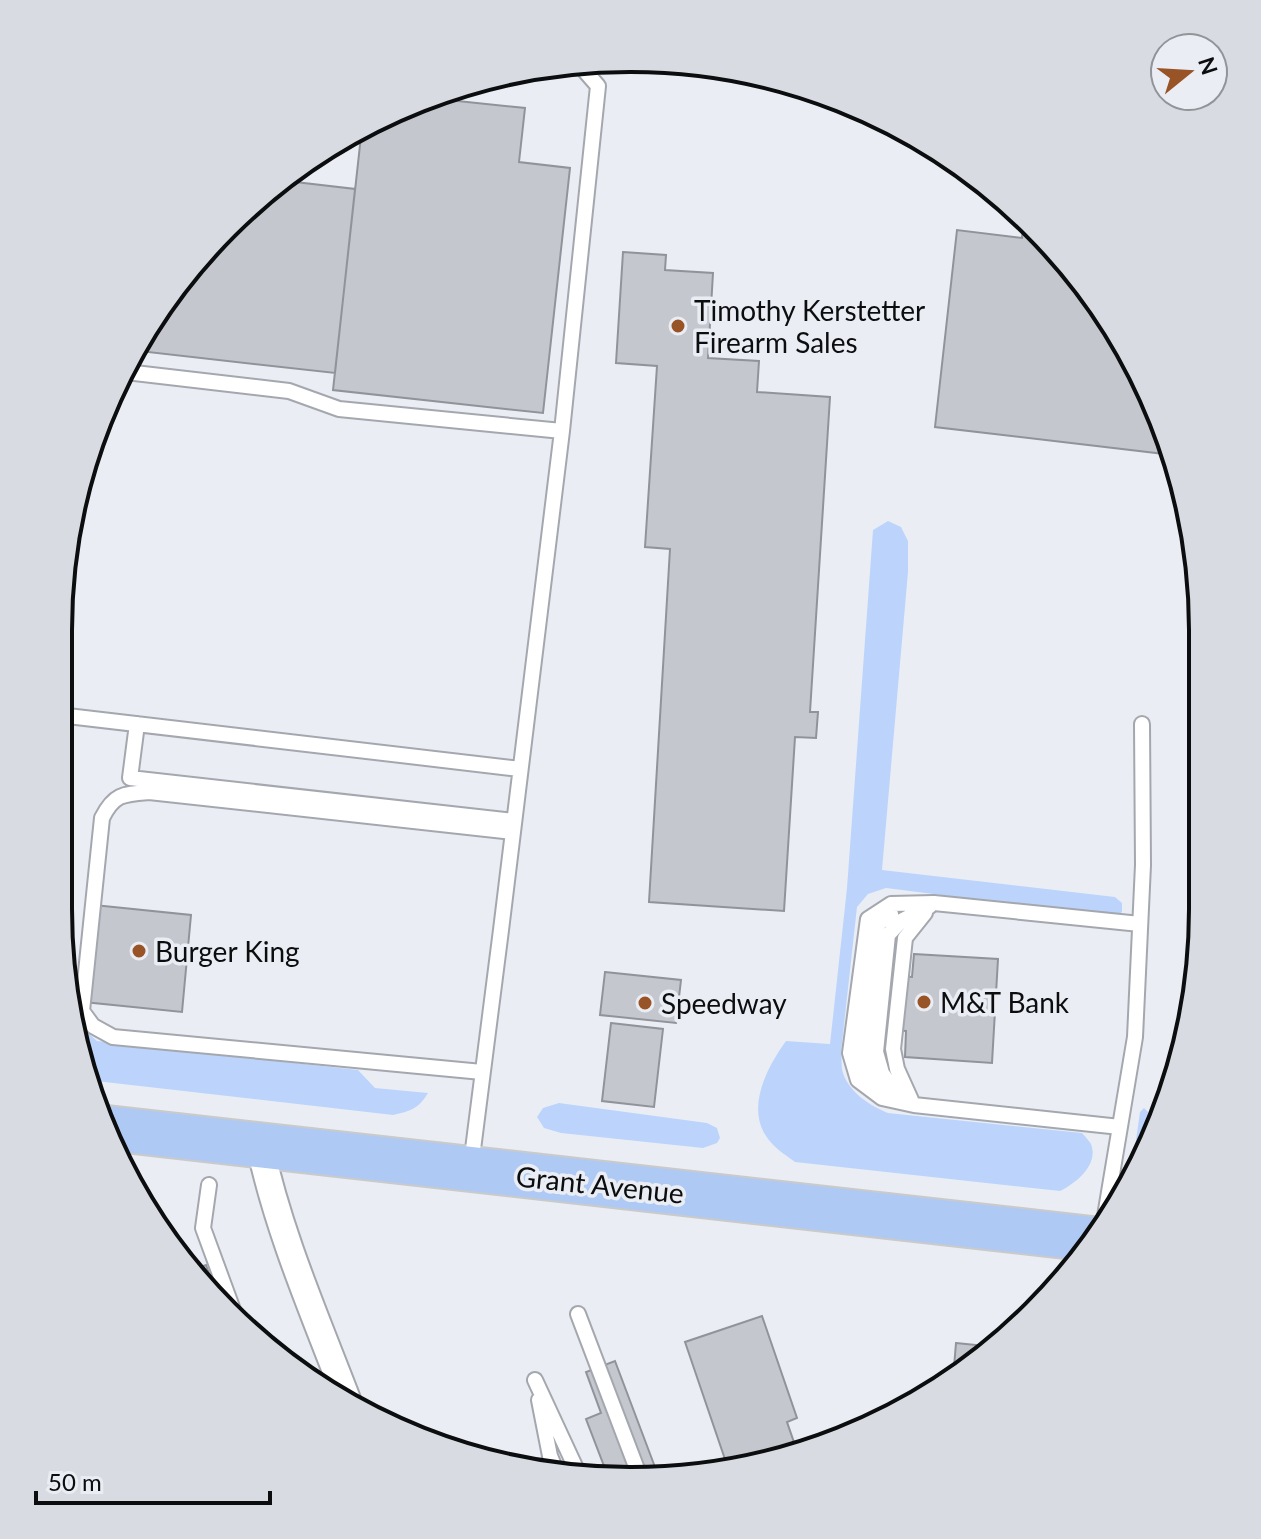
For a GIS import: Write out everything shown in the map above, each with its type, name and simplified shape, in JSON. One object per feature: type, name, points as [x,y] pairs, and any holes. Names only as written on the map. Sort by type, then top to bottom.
[{"type":"highway","name":"Grant Avenue","points":[[118,1129],[1081,1238]]},
{"type":"street","points":[[260,1146],[280,1223],[342,1387]]},
{"type":"lane","points":[[470,1169],[562,431],[598,86],[587,74]]},
{"type":"lane","points":[[135,373],[289,391],[339,409],[562,431]]},
{"type":"lane","points":[[72,716],[520,769]]},
{"type":"lane","points":[[137,724],[130,778],[513,826]]},
{"type":"lane","points":[[1108,1198],[1135,1037],[1143,865],[1142,724]]},
{"type":"lane","points":[[482,1072],[113,1037],[93,1026],[82,1011],[102,818],[110,802],[128,793],[149,792],[513,826]]},
{"type":"lane","points":[[1120,1127],[914,1105],[882,1098],[858,1080],[850,1053],[868,919],[891,904],[934,903],[1140,924]]},
{"type":"lane","points":[[914,1105],[894,1090],[882,1073],[876,1052],[888,935],[901,921],[934,903]]},
{"type":"lane","points":[[209,1185],[203,1228],[227,1294]]},
{"type":"lane","points":[[578,1314],[636,1467]]},
{"type":"lane","points":[[552,1461],[535,1380],[574,1464]]},
{"type":"shaded area","points":[[888,521],[901,527],[908,541],[908,572],[882,870],[1115,897],[1122,903],[1122,912],[1116,917],[886,888],[868,894],[857,907],[841,1052],[842,1071],[855,1092],[888,1113],[1082,1133],[1091,1144],[1092,1159],[1079,1178],[1060,1191],[795,1162],[772,1144],[760,1124],[759,1099],[766,1074],[786,1041],[830,1044],[847,888],[873,530]]},
{"type":"shaded area","points":[[86,1031],[97,1041],[358,1070],[375,1088],[428,1093],[414,1108],[393,1115],[100,1081]]},
{"type":"shaded area","points":[[559,1103],[707,1123],[717,1128],[720,1138],[717,1143],[703,1148],[561,1133],[544,1128],[537,1117],[543,1108]]},
{"type":"shaded area","points":[[1144,1108],[1148,1117],[1135,1147],[1140,1112]]},
{"type":"building","points":[[455,101],[525,108],[519,162],[570,168],[543,413],[333,390],[360,142]]},
{"type":"building","points":[[298,182],[355,189],[335,373],[147,352],[166,320],[211,262],[262,211]]},
{"type":"building","points":[[957,230],[1022,238],[1022,234],[1050,262],[1095,320],[1131,383],[1160,453],[935,427]]},
{"type":"building","points":[[623,252],[666,255],[665,270],[713,273],[708,358],[759,361],[757,392],[830,397],[810,712],[818,712],[816,738],[795,737],[784,911],[649,902],[670,549],[645,547],[657,366],[616,363]]},
{"type":"building","points":[[94,905],[191,915],[182,1012],[84,1002]]},
{"type":"building","name":"M&T Bank","points":[[914,954],[998,959],[992,1063],[905,1057],[906,1031],[850,1027],[853,973],[912,977]]},
{"type":"building","points":[[605,972],[681,980],[676,1023],[600,1015]]},
{"type":"building","points":[[611,1023],[663,1029],[654,1107],[602,1101]]},
{"type":"building","points":[[762,1316],[797,1418],[787,1422],[794,1442],[725,1458],[685,1342]]},
{"type":"building","points":[[956,1343],[978,1345],[970,1352],[954,1363]]},
{"type":"building","points":[[615,1361],[655,1466],[604,1466],[586,1419],[601,1413],[586,1372]]},
{"type":"place","name":"Timothy Kerstetter Firearm Sales","points":[[678,326]]},
{"type":"place","name":"Burger King","points":[[139,951]]},
{"type":"place","name":"M&T Bank","points":[[924,1002]]},
{"type":"place","name":"Speedway","points":[[645,1003]]}]
